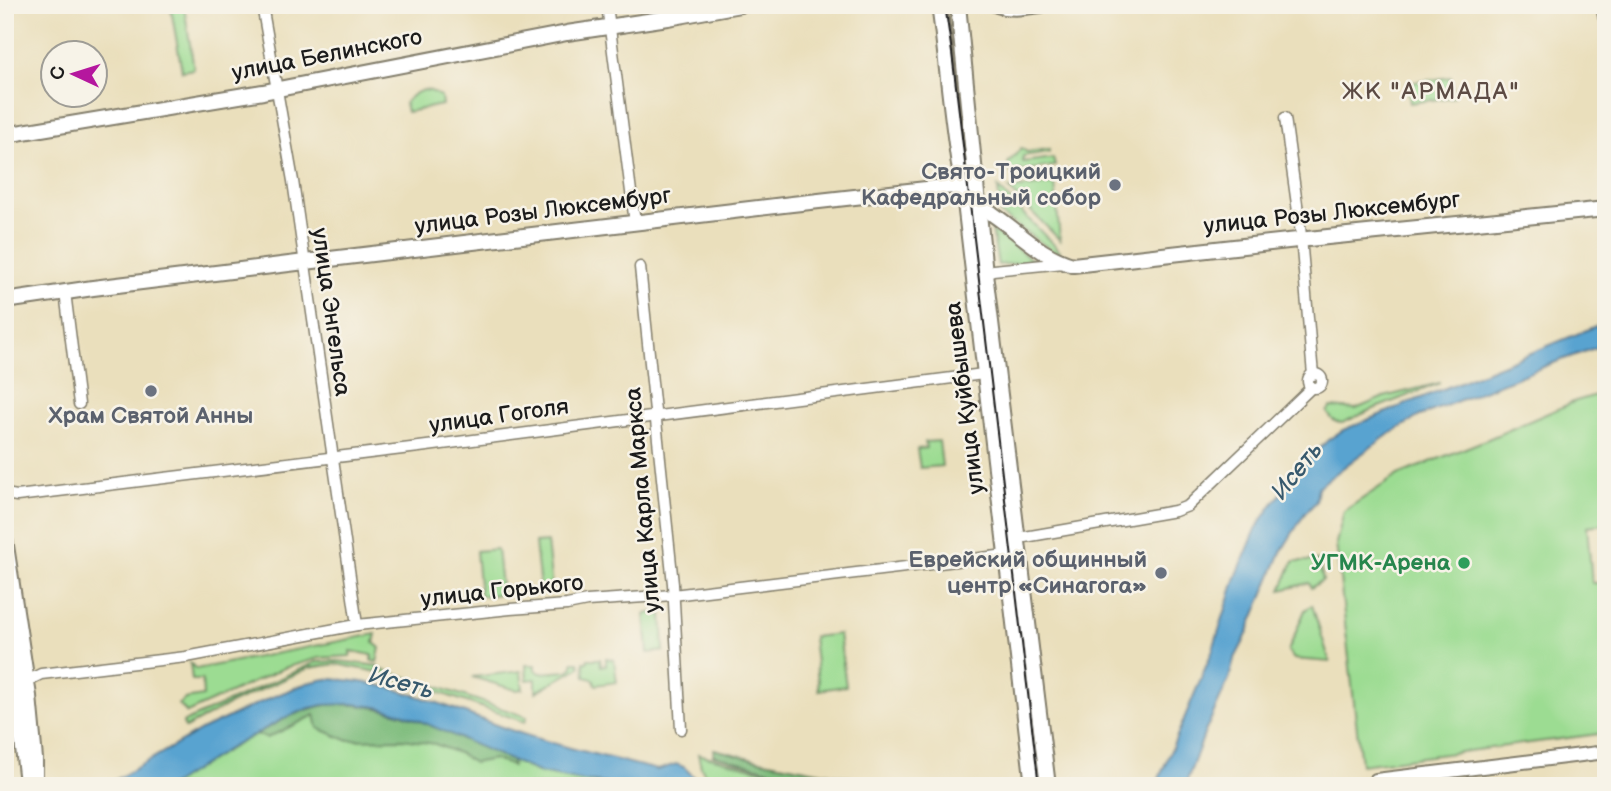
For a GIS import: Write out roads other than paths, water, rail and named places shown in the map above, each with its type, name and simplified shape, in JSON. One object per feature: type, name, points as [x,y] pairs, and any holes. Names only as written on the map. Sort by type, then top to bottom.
[{"type":"main road","name":"улица Белинского","points":[[5,135],[740,5]]},
{"type":"main road","name":"улица Куйбышева","points":[[939,5],[960,187],[1018,538],[1043,785]]},
{"type":"main road","name":"улица Куйбышева","points":[[958,5],[985,273],[1006,555],[1043,785]]},
{"type":"main road","points":[[997,5],[1020,8],[1041,5]]},
{"type":"main road","points":[[1604,5],[1606,17]]},
{"type":"main road","points":[[974,169],[960,187],[1021,237],[1064,263]]},
{"type":"main road","name":"улица Розы Люксембург","points":[[5,301],[305,262],[792,204],[960,187]]},
{"type":"main road","name":"улица Розы Люксембург","points":[[1064,263],[1073,265],[1606,209]]},
{"type":"main road","points":[[5,539],[26,786]]},
{"type":"main road","points":[[5,616],[16,683],[35,759],[35,786]]},
{"type":"street","name":"улица Энгельса","points":[[262,5],[293,181],[357,625]]},
{"type":"street","points":[[607,5],[635,223]]},
{"type":"street","points":[[1006,555],[1018,538],[1175,511],[1188,506],[1312,387],[1308,382],[1313,375],[1302,239],[1284,118]]},
{"type":"street","name":"улица Розы Люксембург","points":[[985,273],[1064,263]]},
{"type":"street","name":"улица Карла Маркса","points":[[640,267],[673,595],[681,729]]},
{"type":"street","points":[[65,292],[79,404]]},
{"type":"street","name":"улица Гоголя","points":[[5,494],[17,496],[991,373]]},
{"type":"street","name":"улица Горького","points":[[16,683],[41,674],[167,660],[357,625],[586,601],[673,595],[1006,555]]},
{"type":"street","points":[[1370,786],[1376,779],[1606,752]]},
{"type":"water","points":[[1606,322],[1606,344],[1420,416],[1388,435],[1318,487],[1316,502],[1305,513],[1281,552],[1234,660],[1229,679],[1185,786],[1156,786],[1212,652],[1236,577],[1256,529],[1306,461],[1343,430]]},
{"type":"water","points":[[325,679],[392,688],[538,739],[658,770],[676,764],[684,767],[696,779],[721,786],[628,786],[540,773],[404,714],[352,704],[324,705],[287,717],[228,749],[170,786],[105,786],[203,729],[270,698]]},
{"type":"tram line","points":[[945,5],[1039,786]]},
{"type":"place","name":"Свято-Троицкий Кафедральный собор","points":[[1115,185]]},
{"type":"place","name":"Храм Святой Анны","points":[[151,391]]},
{"type":"place","name":"УГМК-Арена","points":[[1464,563]]},
{"type":"place","name":"Еврейский общинный центр «Синагога»","points":[[1161,573]]},
{"type":"district","name":"ЖК \"АРМАДА\"","points":[[1431,91]]},
{"type":"water label","name":"Исеть","points":[[1297,471]]},
{"type":"water label","name":"Исеть","points":[[401,683]]}]
